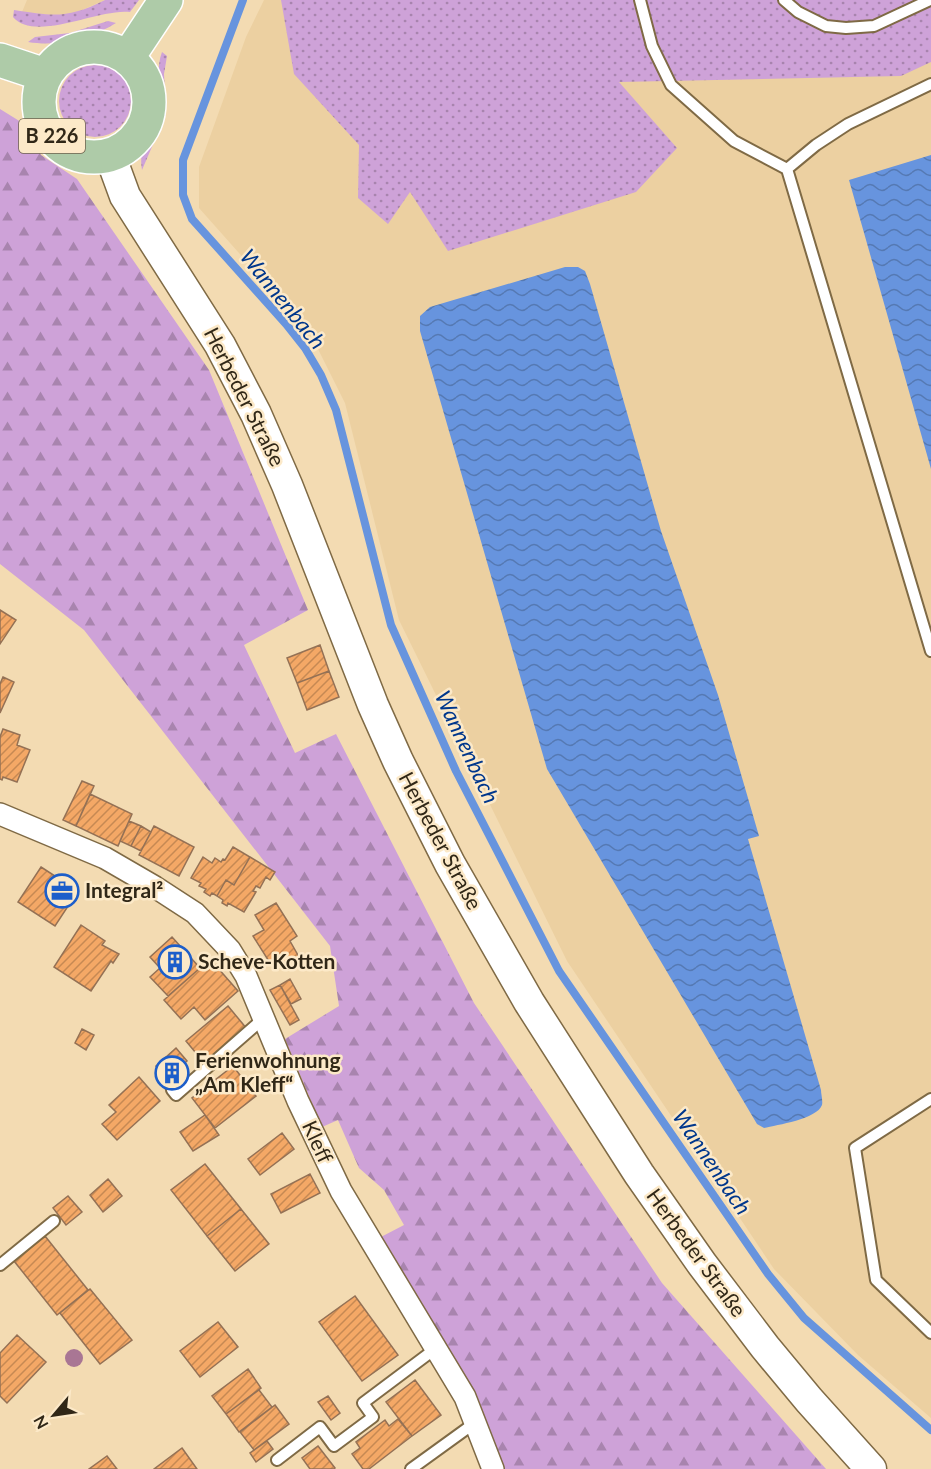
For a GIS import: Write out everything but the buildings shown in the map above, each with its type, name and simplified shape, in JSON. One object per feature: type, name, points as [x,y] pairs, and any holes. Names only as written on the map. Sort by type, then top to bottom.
[{"type":"main road","points":[[0,60],[45,75],[67,53],[75,49],[89,46],[106,47],[128,57],[166,0]]},
{"type":"main road","name":"B 226","points":[[45,75],[40,88],[39,102],[44,125],[55,141],[74,153],[95,157],[110,155],[134,141],[145,125],[150,104],[148,88],[142,74],[128,57]]},
{"type":"main road","name":"Herbeder Straße","points":[[110,155],[125,196],[209,327],[256,414],[287,486],[369,695],[398,761],[450,864],[529,1002],[639,1174],[702,1264],[787,1374],[871,1469]]},
{"type":"street","name":"Kleff","points":[[0,814],[105,858],[155,887],[195,913],[230,951],[246,976],[298,1101],[341,1191],[465,1396],[494,1469]]},
{"type":"lane","points":[[640,0],[652,46],[671,85],[734,141],[788,169],[931,651]]},
{"type":"lane","points":[[784,0],[798,12],[826,26],[846,28],[874,26],[930,0]]},
{"type":"lane","points":[[788,169],[816,144],[848,124],[931,84]]},
{"type":"lane","points":[[172,1090],[176,1095],[264,1018]]},
{"type":"lane","points":[[931,1099],[855,1148],[876,1280],[931,1333]]},
{"type":"lane","points":[[0,1265],[54,1221]]},
{"type":"lane","points":[[277,1460],[320,1427],[334,1446],[373,1417],[363,1403],[435,1349]]},
{"type":"lane","points":[[411,1469],[476,1422]]},
{"type":"shaded area","points":[[27,0],[105,0],[73,14],[59,16],[22,12]]},
{"type":"shaded area","points":[[264,0],[770,0],[931,14],[931,1418],[858,1355],[774,1269],[567,961],[399,620],[345,403],[310,333],[199,208],[199,167],[246,37]]},
{"type":"green space","points":[[105,0],[139,0],[130,12],[117,12],[52,26],[36,27],[23,24],[13,17],[14,10],[40,14],[70,13]]},
{"type":"green space","points":[[281,0],[931,0],[931,62],[901,76],[619,82],[677,148],[636,192],[448,251],[410,192],[388,224],[358,198],[359,145],[294,74]]},
{"type":"green space","points":[[108,21],[116,23],[106,29],[74,40],[51,43],[28,42],[35,37],[70,33]]},
{"type":"green space","points":[[162,52],[167,56],[164,74],[166,114],[142,170],[142,152],[155,124],[159,108],[159,66]]},
{"type":"green space","points":[[95,65],[115,71],[125,81],[131,101],[125,121],[115,131],[95,137],[75,131],[65,121],[59,101],[65,81],[75,71]]},
{"type":"green space","points":[[0,109],[21,122],[41,155],[77,179],[209,370],[308,610],[244,645],[295,753],[336,734],[474,1003],[662,1283],[826,1469],[504,1469],[477,1404],[379,1238],[404,1225],[384,1190],[359,1168],[338,1120],[322,1127],[285,1039],[339,1006],[330,946],[84,630],[0,564]]},
{"type":"water","points":[[931,155],[931,469],[849,180]]},
{"type":"water","points":[[565,267],[578,267],[585,271],[590,284],[661,531],[718,695],[759,836],[748,839],[822,1100],[819,1110],[813,1114],[787,1123],[764,1128],[757,1124],[547,769],[420,331],[420,316],[430,307]]},
{"type":"waterway","name":"Wannenbach","points":[[243,0],[183,160],[183,195],[192,219],[286,324],[305,348],[321,375],[336,410],[391,625],[456,771],[559,971],[768,1274],[804,1318],[931,1430]]},
{"type":"place","name":"Integral²","points":[[62,891]]},
{"type":"place","name":"Scheve-Kotten","points":[[175,962]]},
{"type":"place","name":"Ferienwohnung „Am Kleff“","points":[[172,1073]]}]
